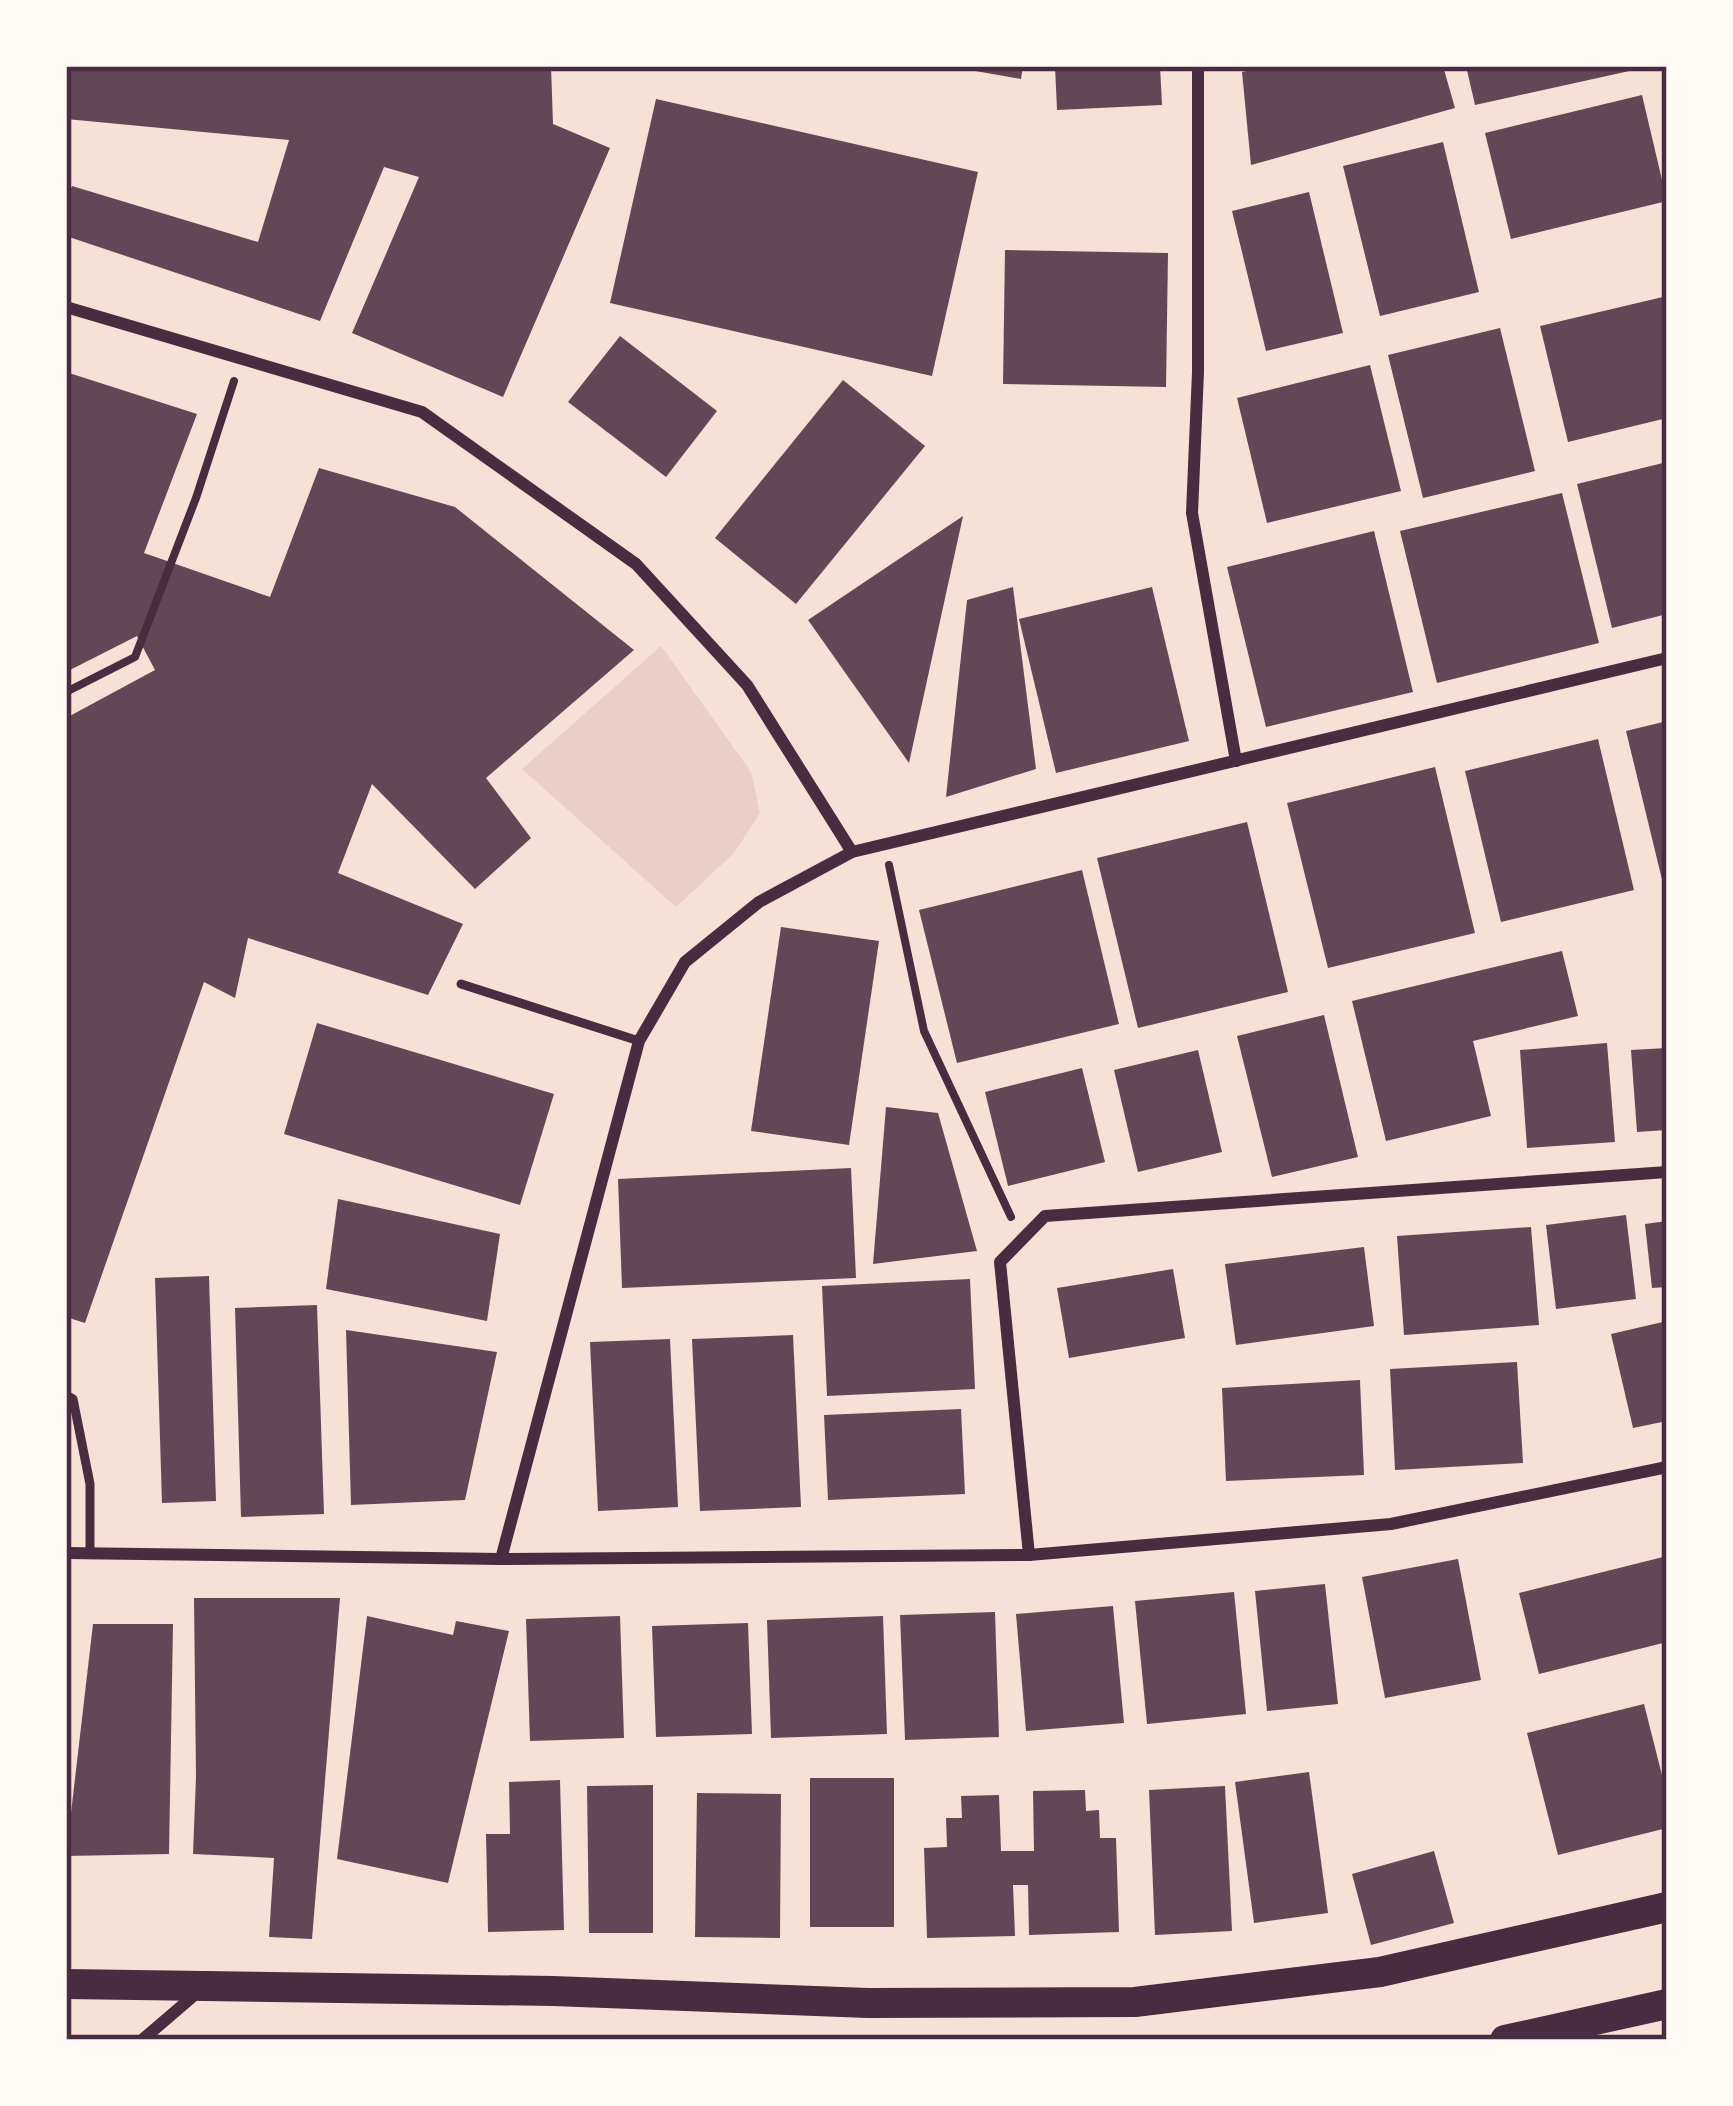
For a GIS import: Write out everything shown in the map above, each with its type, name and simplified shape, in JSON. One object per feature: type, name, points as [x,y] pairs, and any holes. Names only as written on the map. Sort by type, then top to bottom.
[{"type":"main road","points":[[66,1984],[868,2003],[1135,2002],[1380,1972],[1667,1906]]},
{"type":"main road","points":[[1504,2040],[1667,2004]]},
{"type":"street","points":[[1198,66],[1198,372],[1192,513],[1236,761]]},
{"type":"street","points":[[66,307],[422,412],[636,564],[748,685],[852,852]]},
{"type":"street","points":[[501,1559],[639,1042],[686,962],[759,902],[852,852],[1667,658]]},
{"type":"street","points":[[1029,1556],[1000,1262],[1046,1216],[1667,1172]]},
{"type":"street","points":[[66,1553],[501,1559],[1029,1556],[1390,1524],[1667,1467]]},
{"type":"street","points":[[142,2040],[209,1984]]},
{"type":"lane","points":[[461,984],[639,1042]]},
{"type":"lane","points":[[66,1395],[73,1399],[90,1484],[90,1553]]},
{"type":"path","points":[[66,692],[135,657],[196,498],[242,358]]},
{"type":"path","points":[[884,844],[924,1031],[1022,1240]]},
{"type":"shaded area","points":[[661,646],[751,772],[760,813],[734,853],[676,907],[522,769]]},
{"type":"building","points":[[66,66],[551,66],[553,124],[610,148],[503,397],[352,333],[419,177],[384,167],[320,321],[66,236],[66,200],[72,186],[258,242],[289,140],[66,119]]},
{"type":"building","points":[[947,66],[1023,66],[1021,79]]},
{"type":"building","points":[[1055,66],[1160,66],[1162,105],[1057,110]]},
{"type":"building","points":[[1268,66],[1443,66],[1455,108],[1251,165],[1242,72]]},
{"type":"building","points":[[1466,66],[1643,66],[1643,68],[1475,105]]},
{"type":"building","points":[[1642,95],[1667,201],[1511,239],[1485,133]]},
{"type":"building","points":[[656,99],[978,172],[932,376],[610,303]]},
{"type":"building","points":[[1443,142],[1479,292],[1380,316],[1343,166]]},
{"type":"building","points":[[1309,192],[1343,333],[1266,351],[1232,211]]},
{"type":"building","points":[[1005,250],[1168,253],[1166,387],[1003,384]]},
{"type":"building","points":[[1667,296],[1667,418],[1568,442],[1540,326]]},
{"type":"building","points":[[1500,328],[1535,471],[1423,498],[1388,355]]},
{"type":"building","points":[[620,336],[717,411],[666,477],[568,402]]},
{"type":"building","points":[[1370,365],[1401,491],[1267,523],[1237,398]]},
{"type":"building","points":[[66,372],[197,414],[144,553],[270,597],[319,468],[455,507],[634,650],[486,778],[531,838],[475,889],[372,784],[338,873],[463,924],[428,995],[248,938],[235,998],[204,982],[85,1323],[66,1317],[66,718],[155,670],[137,636],[66,672]]},
{"type":"building","points":[[843,380],[925,446],[796,604],[715,538]]},
{"type":"building","points":[[1667,462],[1667,614],[1612,628],[1577,484]]},
{"type":"building","points":[[1562,493],[1599,643],[1437,683],[1400,531]]},
{"type":"building","points":[[963,516],[909,763],[808,620]]},
{"type":"building","points":[[1374,531],[1413,692],[1266,727],[1227,567]]},
{"type":"building","points":[[1013,587],[1036,769],[946,797],[967,600]]},
{"type":"building","points":[[1152,587],[1189,741],[1056,773],[1019,619]]},
{"type":"building","points":[[1667,721],[1667,892],[1665,892],[1626,731]]},
{"type":"building","points":[[1598,739],[1634,890],[1501,922],[1465,771]]},
{"type":"building","points":[[1435,767],[1475,933],[1328,968],[1287,803]]},
{"type":"building","points":[[1247,822],[1288,992],[1138,1028],[1097,858]]},
{"type":"building","points":[[1082,870],[1119,1024],[957,1063],[919,910]]},
{"type":"building","points":[[781,927],[879,941],[849,1145],[751,1131]]},
{"type":"building","points":[[1562,951],[1578,1016],[1473,1041],[1491,1116],[1386,1141],[1352,1001]]},
{"type":"building","points":[[1324,1015],[1358,1157],[1272,1177],[1237,1036]]},
{"type":"building","points":[[317,1023],[554,1094],[520,1205],[284,1134]]},
{"type":"building","points":[[1607,1043],[1615,1142],[1527,1148],[1520,1050]]},
{"type":"building","points":[[1667,1048],[1667,1130],[1637,1132],[1631,1050]]},
{"type":"building","points":[[1198,1050],[1222,1152],[1138,1172],[1114,1070]]},
{"type":"building","points":[[1082,1068],[1105,1162],[1008,1186],[985,1092]]},
{"type":"building","points":[[886,1107],[938,1113],[977,1251],[873,1264]]},
{"type":"building","points":[[851,1168],[856,1278],[622,1288],[618,1179]]},
{"type":"building","points":[[338,1199],[500,1234],[487,1321],[326,1289]]},
{"type":"building","points":[[1626,1215],[1636,1299],[1556,1309],[1546,1225]]},
{"type":"building","points":[[1667,1221],[1667,1287],[1652,1288],[1645,1224]]},
{"type":"building","points":[[1531,1227],[1539,1325],[1404,1335],[1397,1236]]},
{"type":"building","points":[[1364,1247],[1374,1326],[1236,1345],[1225,1264]]},
{"type":"building","points":[[1173,1269],[1185,1338],[1069,1358],[1057,1288]]},
{"type":"building","points":[[209,1276],[216,1501],[162,1503],[155,1278]]},
{"type":"building","points":[[970,1279],[975,1389],[827,1396],[822,1286]]},
{"type":"building","points":[[317,1305],[324,1514],[241,1517],[235,1308]]},
{"type":"building","points":[[1667,1321],[1667,1421],[1633,1428],[1611,1334]]},
{"type":"building","points":[[346,1330],[497,1352],[465,1500],[351,1505]]},
{"type":"building","points":[[793,1335],[801,1507],[700,1511],[692,1339]]},
{"type":"building","points":[[670,1339],[678,1507],[598,1511],[590,1342]]},
{"type":"building","points":[[1517,1362],[1523,1463],[1395,1470],[1390,1369]]},
{"type":"building","points":[[1360,1380],[1364,1475],[1226,1481],[1222,1388]]},
{"type":"building","points":[[961,1409],[965,1494],[828,1500],[824,1415]]},
{"type":"building","points":[[1667,1556],[1667,1642],[1539,1674],[1519,1593]]},
{"type":"building","points":[[1458,1559],[1481,1680],[1385,1698],[1362,1577]]},
{"type":"building","points":[[1325,1584],[1338,1704],[1267,1711],[1255,1591]]},
{"type":"building","points":[[1234,1592],[1246,1714],[1147,1724],[1135,1601]]},
{"type":"building","points":[[194,1598],[340,1598],[312,1939],[269,1937],[274,1858],[193,1854]]},
{"type":"building","points":[[1113,1606],[1124,1723],[1026,1731],[1016,1614]]},
{"type":"building","points":[[995,1612],[999,1737],[905,1740],[900,1615]]},
{"type":"building","points":[[367,1616],[453,1635],[456,1621],[509,1631],[448,1883],[337,1859]]},
{"type":"building","points":[[620,1616],[624,1738],[530,1741],[526,1619]]},
{"type":"building","points":[[883,1616],[887,1734],[771,1738],[767,1620]]},
{"type":"building","points":[[748,1623],[752,1734],[656,1737],[652,1626]]},
{"type":"building","points":[[93,1624],[173,1624],[169,1854],[66,1856]]},
{"type":"building","points":[[1644,1704],[1667,1795],[1667,1828],[1558,1855],[1527,1733]]},
{"type":"building","points":[[1309,1772],[1328,1913],[1254,1923],[1235,1782]]},
{"type":"building","points":[[810,1778],[894,1778],[894,1927],[810,1927]]},
{"type":"building","points":[[560,1780],[564,1930],[488,1932],[486,1834],[510,1834],[509,1782]]},
{"type":"building","points":[[653,1785],[653,1933],[589,1933],[587,1786]]},
{"type":"building","points":[[1225,1786],[1232,1931],[1155,1935],[1149,1790]]},
{"type":"building","points":[[1085,1790],[1086,1811],[1099,1810],[1100,1838],[1116,1838],[1119,1932],[1029,1935],[1028,1885],[1013,1885],[1015,1936],[927,1938],[924,1848],[947,1847],[946,1818],[962,1818],[961,1796],[999,1795],[1001,1851],[1034,1851],[1033,1791]]},
{"type":"building","points":[[697,1793],[781,1794],[780,1938],[695,1937]]},
{"type":"building","points":[[1434,1851],[1454,1923],[1371,1945],[1352,1874]]}]
